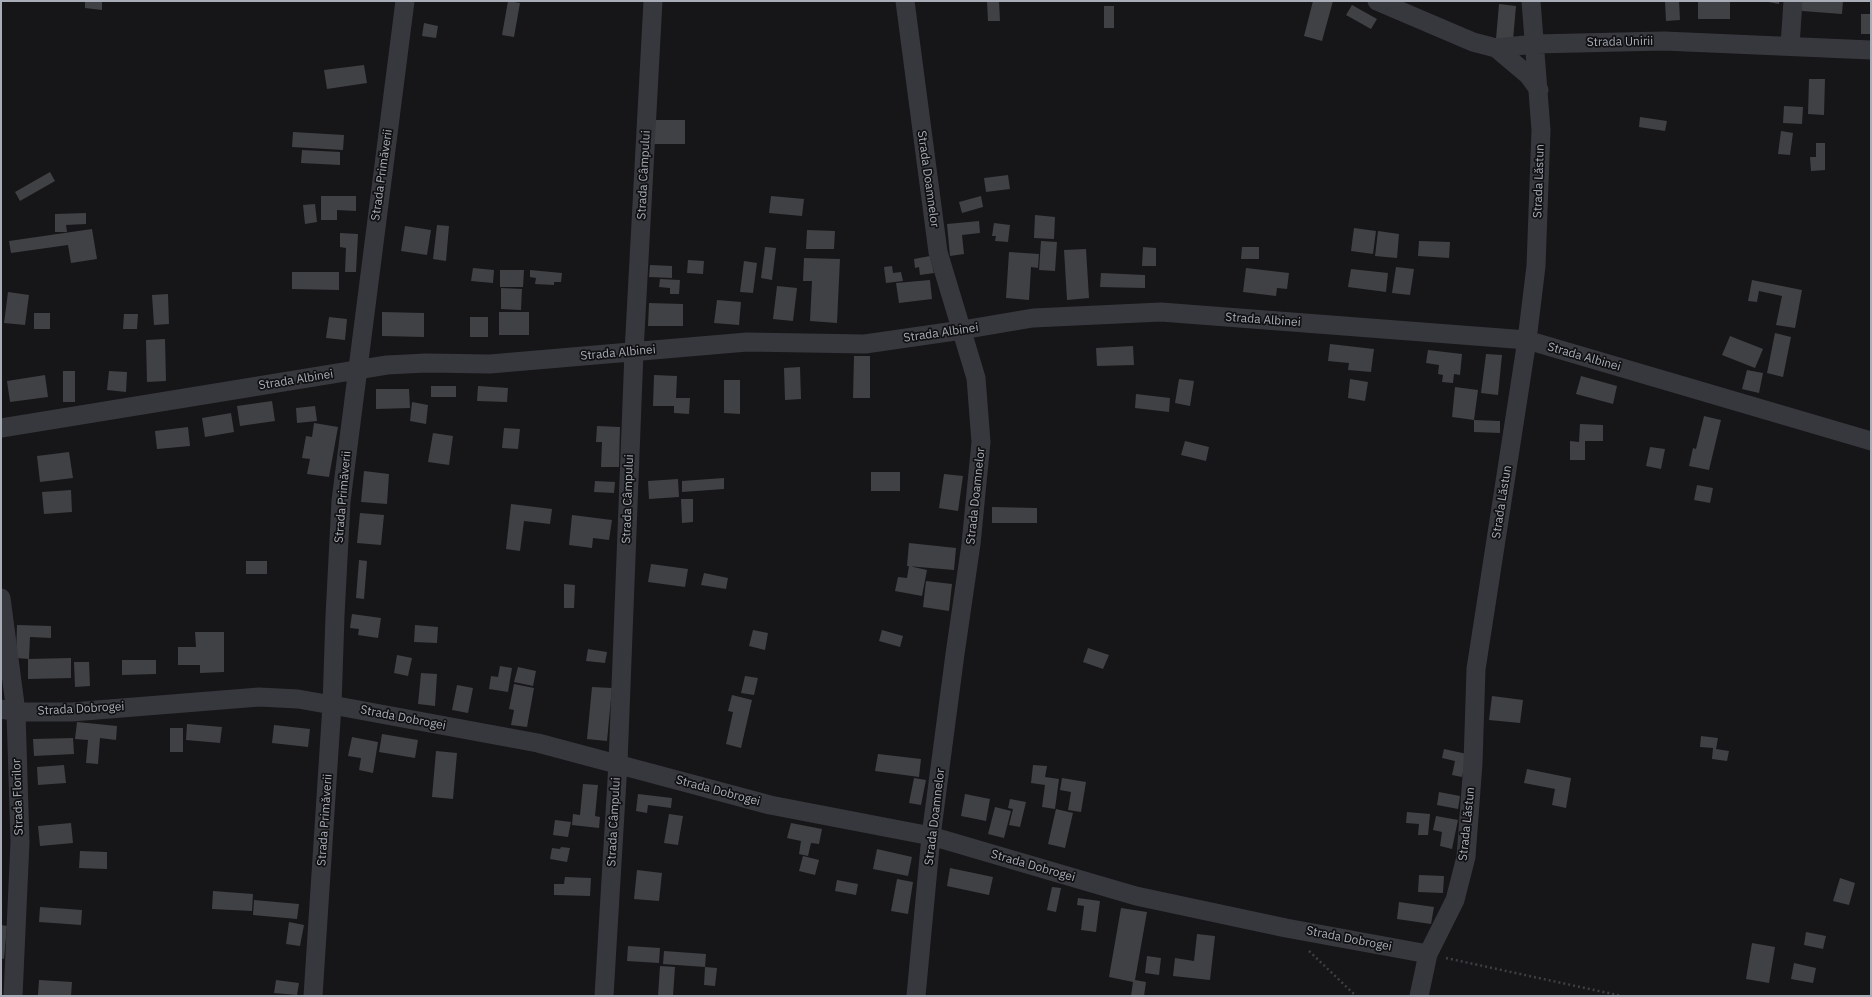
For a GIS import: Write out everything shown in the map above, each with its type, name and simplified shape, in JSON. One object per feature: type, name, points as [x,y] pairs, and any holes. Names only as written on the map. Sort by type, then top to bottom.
[{"type":"street","name":"Strada Primăverii","points":[[313,996],[332,705],[341,501],[405,1]]},
{"type":"street","name":"Strada Câmpului","points":[[604,996],[618,763],[634,352],[653,1]]},
{"type":"street","name":"Strada Doamnelor","points":[[905,1],[938,252],[976,378],[981,442],[971,544],[931,836],[916,996]]},
{"type":"street","name":"Strada Unirii","points":[[1377,1],[1473,42],[1496,48],[1535,44],[1664,41],[1871,50]]},
{"type":"street","name":"Strada Lăstun","points":[[1419,996],[1428,954],[1455,900],[1466,857],[1473,762],[1476,669],[1527,340],[1536,266],[1541,130],[1531,1]]},
{"type":"street","points":[[1790,46],[1793,1]]},
{"type":"street","points":[[1496,48],[1528,75],[1539,90]]},
{"type":"street","name":"Strada Albinei","points":[[1,428],[387,365],[426,363],[490,364],[747,342],[865,344],[1033,318],[1161,312],[1527,340],[1871,441]]},
{"type":"street","name":"Strada Florilor","points":[[1,598],[8,710],[20,842],[13,996]]},
{"type":"street","name":"Strada Dobrogei","points":[[8,710],[72,712],[259,697],[298,700],[332,705],[538,743],[618,763],[770,805],[931,836],[1136,896],[1286,928],[1428,954]]},
{"type":"path","points":[[1306,948],[1356,996]]},
{"type":"path","points":[[1428,954],[1622,996]]},
{"type":"building","points":[[85,1],[102,1],[102,10],[85,8]]},
{"type":"building","points":[[508,1],[520,3],[514,37],[502,35]]},
{"type":"building","points":[[987,1],[999,1],[1000,21],[988,21]]},
{"type":"building","points":[[1313,1],[1333,1],[1322,41],[1304,36]]},
{"type":"building","points":[[1665,1],[1679,1],[1680,20],[1666,21]]},
{"type":"building","points":[[1698,1],[1730,1],[1730,19],[1698,19]]},
{"type":"building","points":[[1763,1],[1779,1],[1779,4]]},
{"type":"building","points":[[1802,1],[1843,1],[1842,14],[1802,11]]},
{"type":"building","points":[[1499,4],[1516,6],[1513,40],[1496,39]]},
{"type":"building","points":[[1352,5],[1377,19],[1371,29],[1346,15]]},
{"type":"building","points":[[1104,6],[1114,6],[1114,28],[1104,28]]},
{"type":"building","points":[[1861,14],[1871,14],[1871,34],[1861,34]]},
{"type":"building","points":[[424,23],[438,26],[436,38],[422,36]]},
{"type":"building","points":[[364,65],[367,83],[327,89],[324,70]]},
{"type":"building","points":[[1809,79],[1825,79],[1824,115],[1808,114]]},
{"type":"building","points":[[1784,106],[1803,107],[1802,124],[1783,123]]},
{"type":"building","points":[[1640,117],[1667,121],[1665,131],[1639,127]]},
{"type":"building","points":[[647,120],[685,120],[685,144],[647,144]]},
{"type":"building","points":[[1781,131],[1793,133],[1790,155],[1778,154]]},
{"type":"building","points":[[293,132],[344,135],[343,150],[292,147]]},
{"type":"building","points":[[1816,143],[1825,143],[1825,170],[1811,171],[1810,157],[1816,157]]},
{"type":"building","points":[[302,150],[340,152],[340,165],[301,163]]},
{"type":"building","points":[[50,172],[55,181],[20,201],[15,192]]},
{"type":"building","points":[[1008,175],[1010,189],[986,192],[984,178]]},
{"type":"building","points":[[321,196],[356,196],[356,211],[337,210],[337,220],[321,220]]},
{"type":"building","points":[[771,196],[804,199],[802,216],[769,213]]},
{"type":"building","points":[[981,196],[983,207],[962,213],[959,202]]},
{"type":"building","points":[[315,204],[317,222],[305,224],[303,205]]},
{"type":"building","points":[[86,213],[86,224],[66,225],[67,232],[55,232],[55,214]]},
{"type":"building","points":[[1035,215],[1055,217],[1054,239],[1034,238]]},
{"type":"building","points":[[979,221],[980,233],[962,235],[964,254],[950,256],[947,224]]},
{"type":"building","points":[[994,223],[1010,225],[1008,242],[995,241],[996,236],[992,236]]},
{"type":"building","points":[[437,225],[449,226],[446,261],[433,259]]},
{"type":"building","points":[[405,226],[431,230],[427,255],[401,251]]},
{"type":"building","points":[[1354,228],[1376,231],[1373,254],[1351,251]]},
{"type":"building","points":[[92,229],[97,259],[71,263],[68,245],[11,253],[9,241]]},
{"type":"building","points":[[807,230],[835,231],[834,249],[806,249]]},
{"type":"building","points":[[1378,231],[1399,234],[1397,258],[1375,256]]},
{"type":"building","points":[[340,233],[358,234],[356,272],[345,272],[346,248],[340,247]]},
{"type":"building","points":[[1041,241],[1057,242],[1055,271],[1039,270]]},
{"type":"building","points":[[1419,241],[1450,242],[1449,258],[1418,256]]},
{"type":"building","points":[[765,247],[776,248],[772,280],[761,278]]},
{"type":"building","points":[[1143,247],[1156,248],[1156,266],[1142,266]]},
{"type":"building","points":[[1242,247],[1259,247],[1259,259],[1241,259]]},
{"type":"building","points":[[1086,249],[1089,298],[1067,300],[1064,250]]},
{"type":"building","points":[[1009,252],[1039,254],[1038,268],[1031,267],[1029,300],[1006,298]]},
{"type":"building","points":[[930,256],[934,273],[920,275],[919,267],[915,268],[914,259]]},
{"type":"building","points":[[804,258],[840,259],[837,323],[810,321],[812,281],[803,281]]},
{"type":"building","points":[[688,260],[704,261],[703,274],[687,273]]},
{"type":"building","points":[[744,261],[757,263],[753,293],[740,292]]},
{"type":"building","points":[[650,265],[672,266],[672,278],[649,277]]},
{"type":"building","points":[[892,266],[893,273],[901,272],[903,281],[886,283],[884,267]]},
{"type":"building","points":[[1396,267],[1414,269],[1410,295],[1392,293]]},
{"type":"building","points":[[473,268],[494,270],[493,283],[471,281]]},
{"type":"building","points":[[1246,268],[1289,273],[1287,289],[1277,288],[1276,296],[1243,292]]},
{"type":"building","points":[[1351,269],[1388,273],[1386,292],[1348,287]]},
{"type":"building","points":[[500,270],[524,270],[523,287],[500,287]]},
{"type":"building","points":[[530,270],[562,273],[561,282],[554,282],[554,285],[535,284],[536,278],[530,277]]},
{"type":"building","points":[[292,272],[339,272],[339,290],[292,289]]},
{"type":"building","points":[[1101,273],[1145,275],[1145,288],[1100,287]]},
{"type":"building","points":[[660,279],[680,280],[679,294],[670,294],[670,288],[659,287]]},
{"type":"building","points":[[930,280],[932,299],[899,303],[896,283]]},
{"type":"building","points":[[1752,280],[1802,290],[1795,328],[1776,325],[1782,296],[1759,291],[1757,302],[1748,301]]},
{"type":"building","points":[[777,286],[797,288],[793,321],[773,319]]},
{"type":"building","points":[[501,288],[522,289],[521,310],[501,309]]},
{"type":"building","points":[[8,292],[29,295],[25,325],[4,323]]},
{"type":"building","points":[[168,294],[169,324],[154,325],[152,295]]},
{"type":"building","points":[[717,300],[741,302],[739,325],[714,323]]},
{"type":"building","points":[[649,303],[683,304],[683,326],[648,326]]},
{"type":"building","points":[[382,312],[424,313],[424,337],[382,336]]},
{"type":"building","points":[[499,312],[529,312],[529,335],[499,335]]},
{"type":"building","points":[[34,313],[50,313],[50,329],[34,329]]},
{"type":"building","points":[[124,314],[138,314],[137,329],[123,329]]},
{"type":"building","points":[[329,317],[347,319],[345,340],[326,338]]},
{"type":"building","points":[[470,317],[488,317],[488,337],[470,337]]},
{"type":"building","points":[[1775,333],[1791,337],[1783,377],[1767,373]]},
{"type":"building","points":[[1730,336],[1763,349],[1755,368],[1722,355]]},
{"type":"building","points":[[165,339],[166,381],[147,382],[146,340]]},
{"type":"building","points":[[1330,344],[1374,349],[1371,372],[1348,370],[1349,363],[1328,361]]},
{"type":"building","points":[[1133,346],[1134,365],[1097,366],[1096,348]]},
{"type":"building","points":[[1428,350],[1462,354],[1460,375],[1454,374],[1453,383],[1442,382],[1443,375],[1438,374],[1439,365],[1426,363]]},
{"type":"building","points":[[1486,354],[1502,355],[1498,395],[1481,393]]},
{"type":"building","points":[[854,356],[870,356],[870,398],[853,398]]},
{"type":"building","points":[[800,367],[801,399],[785,400],[784,368]]},
{"type":"building","points":[[1747,370],[1763,373],[1759,393],[1742,389]]},
{"type":"building","points":[[63,371],[75,371],[75,402],[63,402]]},
{"type":"building","points":[[109,371],[127,372],[126,392],[107,390]]},
{"type":"building","points":[[45,375],[48,397],[10,402],[7,381]]},
{"type":"building","points":[[654,375],[677,376],[676,398],[690,398],[689,414],[674,413],[674,406],[653,406]]},
{"type":"building","points":[[1581,376],[1617,386],[1613,404],[1576,394]]},
{"type":"building","points":[[1179,379],[1194,381],[1190,406],[1175,403]]},
{"type":"building","points":[[1350,379],[1368,382],[1365,401],[1348,398]]},
{"type":"building","points":[[724,380],[740,380],[740,414],[724,413]]},
{"type":"building","points":[[431,386],[456,386],[456,397],[431,397]]},
{"type":"building","points":[[478,386],[508,388],[507,402],[477,401]]},
{"type":"building","points":[[1455,387],[1478,390],[1474,420],[1452,417]]},
{"type":"building","points":[[376,389],[409,389],[410,408],[376,409]]},
{"type":"building","points":[[1136,394],[1170,398],[1169,412],[1135,408]]},
{"type":"building","points":[[272,401],[275,421],[240,426],[237,406]]},
{"type":"building","points":[[412,402],[428,405],[426,424],[410,421]]},
{"type":"building","points":[[315,406],[317,421],[297,423],[296,408]]},
{"type":"building","points":[[231,413],[234,432],[205,437],[202,418]]},
{"type":"building","points":[[1704,416],[1721,420],[1709,470],[1689,466],[1693,448],[1696,449]]},
{"type":"building","points":[[1474,420],[1500,421],[1500,433],[1474,432]]},
{"type":"building","points":[[314,423],[338,427],[329,477],[307,474],[310,459],[302,458],[306,436],[312,437]]},
{"type":"building","points":[[1580,424],[1603,425],[1603,441],[1585,441],[1585,460],[1570,460],[1570,441],[1579,442]]},
{"type":"building","points":[[597,426],[620,427],[619,467],[601,467],[602,442],[596,442]]},
{"type":"building","points":[[188,427],[190,446],[157,449],[155,431]]},
{"type":"building","points":[[504,428],[520,429],[518,449],[502,448]]},
{"type":"building","points":[[433,433],[453,436],[449,465],[428,462]]},
{"type":"building","points":[[1185,441],[1209,447],[1206,461],[1181,455]]},
{"type":"building","points":[[1650,447],[1665,449],[1661,469],[1646,466]]},
{"type":"building","points":[[69,452],[73,478],[40,482],[37,456]]},
{"type":"building","points":[[364,471],[389,474],[387,504],[361,502]]},
{"type":"building","points":[[871,472],[900,472],[900,491],[871,491]]},
{"type":"building","points":[[944,474],[963,476],[958,511],[939,508]]},
{"type":"building","points":[[724,478],[724,489],[682,492],[682,481]]},
{"type":"building","points":[[678,479],[679,497],[649,499],[648,481]]},
{"type":"building","points":[[595,481],[615,482],[614,493],[594,492]]},
{"type":"building","points":[[1697,485],[1713,488],[1710,503],[1694,500]]},
{"type":"building","points":[[71,490],[72,512],[44,514],[42,492]]},
{"type":"building","points":[[681,499],[693,499],[693,522],[682,523]]},
{"type":"building","points":[[511,504],[552,509],[550,524],[524,521],[520,551],[506,549]]},
{"type":"building","points":[[992,507],[1037,508],[1037,523],[992,523]]},
{"type":"building","points":[[360,513],[384,515],[381,545],[357,543]]},
{"type":"building","points":[[572,515],[612,520],[609,540],[593,538],[592,548],[569,545]]},
{"type":"building","points":[[909,543],[956,548],[954,570],[907,566]]},
{"type":"building","points":[[359,560],[367,561],[364,599],[356,598]]},
{"type":"building","points":[[246,561],[267,561],[267,574],[246,574]]},
{"type":"building","points":[[651,564],[688,569],[685,587],[648,582]]},
{"type":"building","points":[[909,566],[927,570],[922,596],[895,591],[898,577],[907,578]]},
{"type":"building","points":[[704,573],[728,578],[726,589],[701,585]]},
{"type":"building","points":[[926,581],[952,584],[949,611],[923,607]]},
{"type":"building","points":[[564,584],[575,585],[574,608],[564,608]]},
{"type":"building","points":[[352,614],[381,618],[378,638],[358,635],[359,629],[350,628]]},
{"type":"building","points":[[17,625],[51,626],[51,638],[30,637],[29,659],[16,658]]},
{"type":"building","points":[[415,625],[438,627],[437,643],[414,642]]},
{"type":"building","points":[[753,630],[768,633],[765,650],[749,646]]},
{"type":"building","points":[[882,630],[903,636],[900,647],[879,641]]},
{"type":"building","points":[[195,632],[224,632],[224,672],[200,673],[200,665],[178,665],[178,647],[196,647]]},
{"type":"building","points":[[1088,648],[1109,655],[1103,669],[1083,662]]},
{"type":"building","points":[[588,649],[607,652],[605,663],[586,661]]},
{"type":"building","points":[[397,655],[412,658],[408,676],[394,673]]},
{"type":"building","points":[[71,658],[71,678],[28,679],[28,659]]},
{"type":"building","points":[[122,660],[156,660],[156,674],[122,675]]},
{"type":"building","points":[[74,662],[89,662],[90,686],[75,687]]},
{"type":"building","points":[[500,666],[512,668],[508,692],[489,689],[491,676],[498,677]]},
{"type":"building","points":[[518,667],[536,671],[533,686],[514,682]]},
{"type":"building","points":[[421,673],[437,674],[435,706],[418,704]]},
{"type":"building","points":[[745,676],[758,678],[754,695],[741,693]]},
{"type":"building","points":[[514,684],[534,688],[527,727],[511,725],[514,710],[509,709]]},
{"type":"building","points":[[457,685],[473,688],[468,713],[452,710]]},
{"type":"building","points":[[592,687],[612,688],[607,741],[587,739]]},
{"type":"building","points":[[732,695],[752,700],[741,748],[726,744],[733,712],[728,711]]},
{"type":"building","points":[[1492,696],[1523,700],[1520,723],[1489,720]]},
{"type":"building","points":[[77,722],[117,726],[116,740],[100,738],[98,764],[86,763],[88,740],[75,739]]},
{"type":"building","points":[[187,724],[222,727],[220,743],[186,740]]},
{"type":"building","points":[[274,725],[310,729],[308,747],[272,743]]},
{"type":"building","points":[[170,728],[183,728],[183,752],[170,752]]},
{"type":"building","points":[[382,734],[418,740],[415,758],[379,752]]},
{"type":"building","points":[[1701,736],[1718,738],[1716,749],[1729,751],[1727,761],[1712,759],[1713,748],[1700,747]]},
{"type":"building","points":[[352,737],[378,742],[373,773],[359,770],[361,758],[348,756]]},
{"type":"building","points":[[73,738],[74,754],[34,756],[33,739]]},
{"type":"building","points":[[1444,749],[1467,754],[1462,777],[1452,775],[1455,761],[1442,758]]},
{"type":"building","points":[[436,751],[457,753],[453,799],[432,797]]},
{"type":"building","points":[[878,754],[921,759],[919,777],[875,771]]},
{"type":"building","points":[[64,765],[66,783],[38,785],[37,767]]},
{"type":"building","points":[[1033,765],[1047,766],[1045,777],[1059,779],[1055,809],[1042,807],[1045,785],[1031,783]]},
{"type":"building","points":[[1527,769],[1571,778],[1566,808],[1552,805],[1555,789],[1524,783]]},
{"type":"building","points":[[914,778],[926,780],[921,805],[909,803]]},
{"type":"building","points":[[1062,778],[1086,782],[1081,812],[1068,810],[1071,792],[1060,790]]},
{"type":"building","points":[[583,784],[598,785],[595,816],[600,817],[599,828],[572,825],[573,814],[580,815]]},
{"type":"building","points":[[1439,792],[1460,796],[1458,809],[1437,805]]},
{"type":"building","points":[[638,794],[672,798],[671,808],[648,805],[647,813],[636,811]]},
{"type":"building","points":[[965,794],[990,799],[986,821],[961,816]]},
{"type":"building","points":[[1010,799],[1026,802],[1020,827],[1009,825],[1013,809],[1008,808]]},
{"type":"building","points":[[995,807],[1011,811],[1004,838],[988,834]]},
{"type":"building","points":[[1056,809],[1073,813],[1065,848],[1048,844]]},
{"type":"building","points":[[1407,812],[1430,814],[1428,835],[1418,835],[1419,824],[1406,823]]},
{"type":"building","points":[[669,814],[683,816],[678,845],[664,843]]},
{"type":"building","points":[[1436,816],[1458,820],[1452,849],[1440,846],[1442,832],[1433,830]]},
{"type":"building","points":[[555,820],[571,822],[568,837],[553,835]]},
{"type":"building","points":[[71,823],[73,843],[40,846],[38,826]]},
{"type":"building","points":[[791,823],[822,829],[819,844],[811,843],[808,856],[799,854],[801,841],[787,838]]},
{"type":"building","points":[[561,847],[570,848],[567,862],[550,859],[552,848],[560,849]]},
{"type":"building","points":[[877,849],[912,857],[908,876],[873,869]]},
{"type":"building","points":[[80,851],[107,852],[107,869],[79,868]]},
{"type":"building","points":[[803,856],[819,860],[815,875],[799,871]]},
{"type":"building","points":[[950,868],[993,877],[989,895],[947,886]]},
{"type":"building","points":[[637,870],[662,873],[659,901],[634,899]]},
{"type":"building","points":[[1419,875],[1444,876],[1443,893],[1418,892]]},
{"type":"building","points":[[565,877],[591,878],[590,896],[554,895],[554,884],[564,884]]},
{"type":"building","points":[[1840,878],[1855,883],[1849,905],[1833,901]]},
{"type":"building","points":[[897,879],[913,882],[908,914],[891,911]]},
{"type":"building","points":[[837,880],[858,884],[856,895],[835,891]]},
{"type":"building","points":[[1052,887],[1061,888],[1056,912],[1047,910]]},
{"type":"building","points":[[213,891],[253,894],[252,911],[212,909]]},
{"type":"building","points":[[1078,898],[1100,901],[1096,932],[1081,930],[1084,906],[1077,905]]},
{"type":"building","points":[[254,900],[299,904],[297,919],[253,915]]},
{"type":"building","points":[[1399,902],[1434,907],[1431,924],[1397,919]]},
{"type":"building","points":[[40,907],[82,910],[81,925],[39,922]]},
{"type":"building","points":[[1121,908],[1147,912],[1135,980],[1146,982],[1144,996],[1131,996],[1133,982],[1109,977]]},
{"type":"building","points":[[289,922],[304,925],[300,946],[286,944]]},
{"type":"building","points":[[1,925],[7,926],[4,959],[1,958]]},
{"type":"building","points":[[1806,932],[1826,936],[1823,949],[1804,945]]},
{"type":"building","points":[[1197,934],[1215,936],[1210,980],[1173,976],[1175,958],[1194,961]]},
{"type":"building","points":[[1752,943],[1775,947],[1769,983],[1746,979]]},
{"type":"building","points":[[628,946],[660,948],[659,963],[627,961]]},
{"type":"building","points":[[664,951],[706,954],[705,967],[663,964]]},
{"type":"building","points":[[1147,956],[1161,958],[1159,975],[1145,973]]},
{"type":"building","points":[[1794,963],[1816,968],[1813,983],[1791,979]]},
{"type":"building","points":[[660,966],[675,967],[673,996],[658,996]]},
{"type":"building","points":[[705,967],[717,968],[715,986],[704,985]]},
{"type":"building","points":[[39,980],[72,982],[71,996],[38,995]]},
{"type":"building","points":[[276,980],[299,983],[297,995],[274,993]]}]
